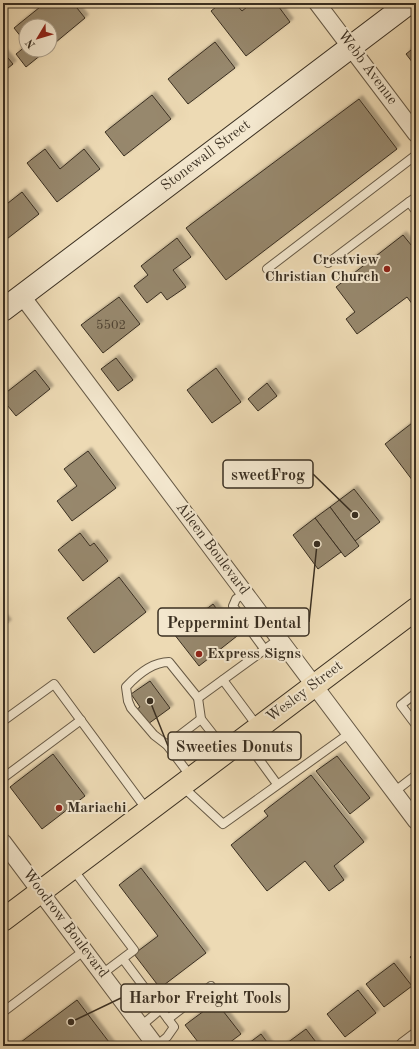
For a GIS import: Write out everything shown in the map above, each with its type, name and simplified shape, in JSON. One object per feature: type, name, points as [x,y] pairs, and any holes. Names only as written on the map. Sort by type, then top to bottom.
[{"type":"main road","name":"Wesley Street","points":[[3,920],[416,609]]},
{"type":"street","name":"Webb Avenue","points":[[317,3],[416,134]]},
{"type":"street","name":"Stonewall Street","points":[[3,310],[409,3]]},
{"type":"street","name":"Aileen Boulevard","points":[[22,296],[416,821]]},
{"type":"street","name":"Woodrow Boulevard","points":[[3,842],[156,1046]]},
{"type":"street","points":[[404,1046],[416,1037]]},
{"type":"lane","points":[[267,269],[416,155]]},
{"type":"lane","points":[[328,263],[416,197]]},
{"type":"lane","points":[[409,202],[416,211]]},
{"type":"lane","points":[[245,593],[236,599],[233,606],[265,650]]},
{"type":"lane","points":[[198,698],[265,650],[279,638]]},
{"type":"lane","points":[[226,752],[201,719],[198,698],[169,662],[159,662],[134,679],[126,687],[128,701],[131,708],[154,736],[167,745],[187,782],[223,824],[350,733]]},
{"type":"lane","points":[[223,680],[277,784]]},
{"type":"lane","points":[[3,721],[54,684],[148,811]]},
{"type":"lane","points":[[416,693],[401,704],[416,725]]},
{"type":"lane","points":[[167,745],[201,719]]},
{"type":"lane","points":[[3,778],[81,720]]},
{"type":"lane","points":[[394,792],[416,775]]},
{"type":"lane","points":[[72,868],[134,950],[102,974]]},
{"type":"lane","points":[[3,1012],[85,950]]},
{"type":"lane","points":[[123,959],[174,1027],[167,1037],[156,1046]]},
{"type":"lane","points":[[168,1019],[211,986]]},
{"type":"lane","points":[[141,1026],[161,1009]]},
{"type":"building","points":[[45,3],[73,3],[85,18],[58,40],[58,18],[26,18]]},
{"type":"building","points":[[221,3],[235,3],[242,11],[252,3],[258,3],[262,8],[268,3],[276,3],[290,22],[246,56],[211,11]]},
{"type":"building","points":[[18,25],[18,33],[14,28]]},
{"type":"building","points":[[215,42],[235,68],[188,104],[168,79]]},
{"type":"building","points":[[416,46],[416,67],[406,54]]},
{"type":"building","points":[[3,52],[13,64],[3,72]]},
{"type":"building","points":[[19,58],[37,58],[26,67]]},
{"type":"building","points":[[152,95],[171,119],[124,156],[105,132]]},
{"type":"building","points":[[359,99],[397,149],[226,280],[186,228]]},
{"type":"building","points":[[45,149],[60,169],[84,149],[100,169],[57,202],[27,163]]},
{"type":"building","points":[[22,192],[39,214],[3,242],[3,207]]},
{"type":"building","name":"Crestview Christian Church","points":[[403,235],[416,251],[416,309],[407,297],[357,334],[346,319],[355,312],[336,287]]},
{"type":"building","points":[[177,238],[191,257],[173,270],[186,287],[167,300],[161,292],[147,303],[134,286],[148,275],[141,266]]},
{"type":"building","points":[[119,297],[140,324],[103,353],[81,325]]},
{"type":"building","points":[[116,358],[133,380],[118,391],[101,369]]},
{"type":"building","points":[[216,368],[241,402],[212,423],[187,390]]},
{"type":"building","points":[[35,370],[50,389],[16,416],[3,400],[3,395]]},
{"type":"building","points":[[267,383],[277,396],[258,411],[248,399]]},
{"type":"building","points":[[416,420],[416,485],[385,444]]},
{"type":"building","points":[[88,451],[116,488],[72,521],[57,501],[77,486],[64,469]]},
{"type":"building","points":[[354,489],[380,522],[355,541],[330,507]]},
{"type":"building","points":[[330,507],[359,546],[345,557],[315,518]]},
{"type":"building","points":[[315,518],[341,552],[318,569],[293,535]]},
{"type":"building","points":[[80,533],[90,546],[94,543],[108,561],[83,581],[58,550]]},
{"type":"building","points":[[119,577],[146,612],[94,653],[67,618]]},
{"type":"building","points":[[213,604],[237,636],[199,666],[174,634]]},
{"type":"building","points":[[3,617],[8,623],[3,627]]},
{"type":"building","points":[[150,681],[170,708],[148,724],[137,709],[140,707],[131,694]]},
{"type":"building","points":[[53,754],[85,796],[42,829],[10,787]]},
{"type":"building","points":[[337,756],[370,798],[350,814],[316,771]]},
{"type":"building","points":[[311,775],[364,842],[334,866],[344,880],[329,891],[305,861],[267,891],[231,845],[268,816],[264,811]]},
{"type":"building","points":[[141,868],[206,953],[160,988],[134,954],[158,936],[119,885]]},
{"type":"building","points":[[416,952],[416,964],[410,957]]},
{"type":"building","points":[[394,963],[412,986],[384,1007],[366,984]]},
{"type":"building","points":[[358,990],[376,1013],[345,1037],[327,1014]]},
{"type":"building","points":[[77,1000],[112,1046],[17,1045]]},
{"type":"building","points":[[216,1002],[241,1034],[225,1046],[201,1046],[185,1025]]},
{"type":"building","points":[[306,1029],[319,1046],[283,1046]]},
{"type":"building","points":[[261,1034],[270,1046],[245,1046]]},
{"type":"place","name":"Crestview Christian Church","points":[[387,269]]},
{"type":"place","name":"sweetFrog","points":[[355,515]]},
{"type":"place","name":"Peppermint Dental","points":[[317,544]]},
{"type":"place","name":"Express Signs","points":[[199,654]]},
{"type":"place","name":"Sweeties Donuts","points":[[150,701]]},
{"type":"place","name":"Mariachi","points":[[59,808]]},
{"type":"place","name":"Harbor Freight Tools","points":[[71,1022]]}]
